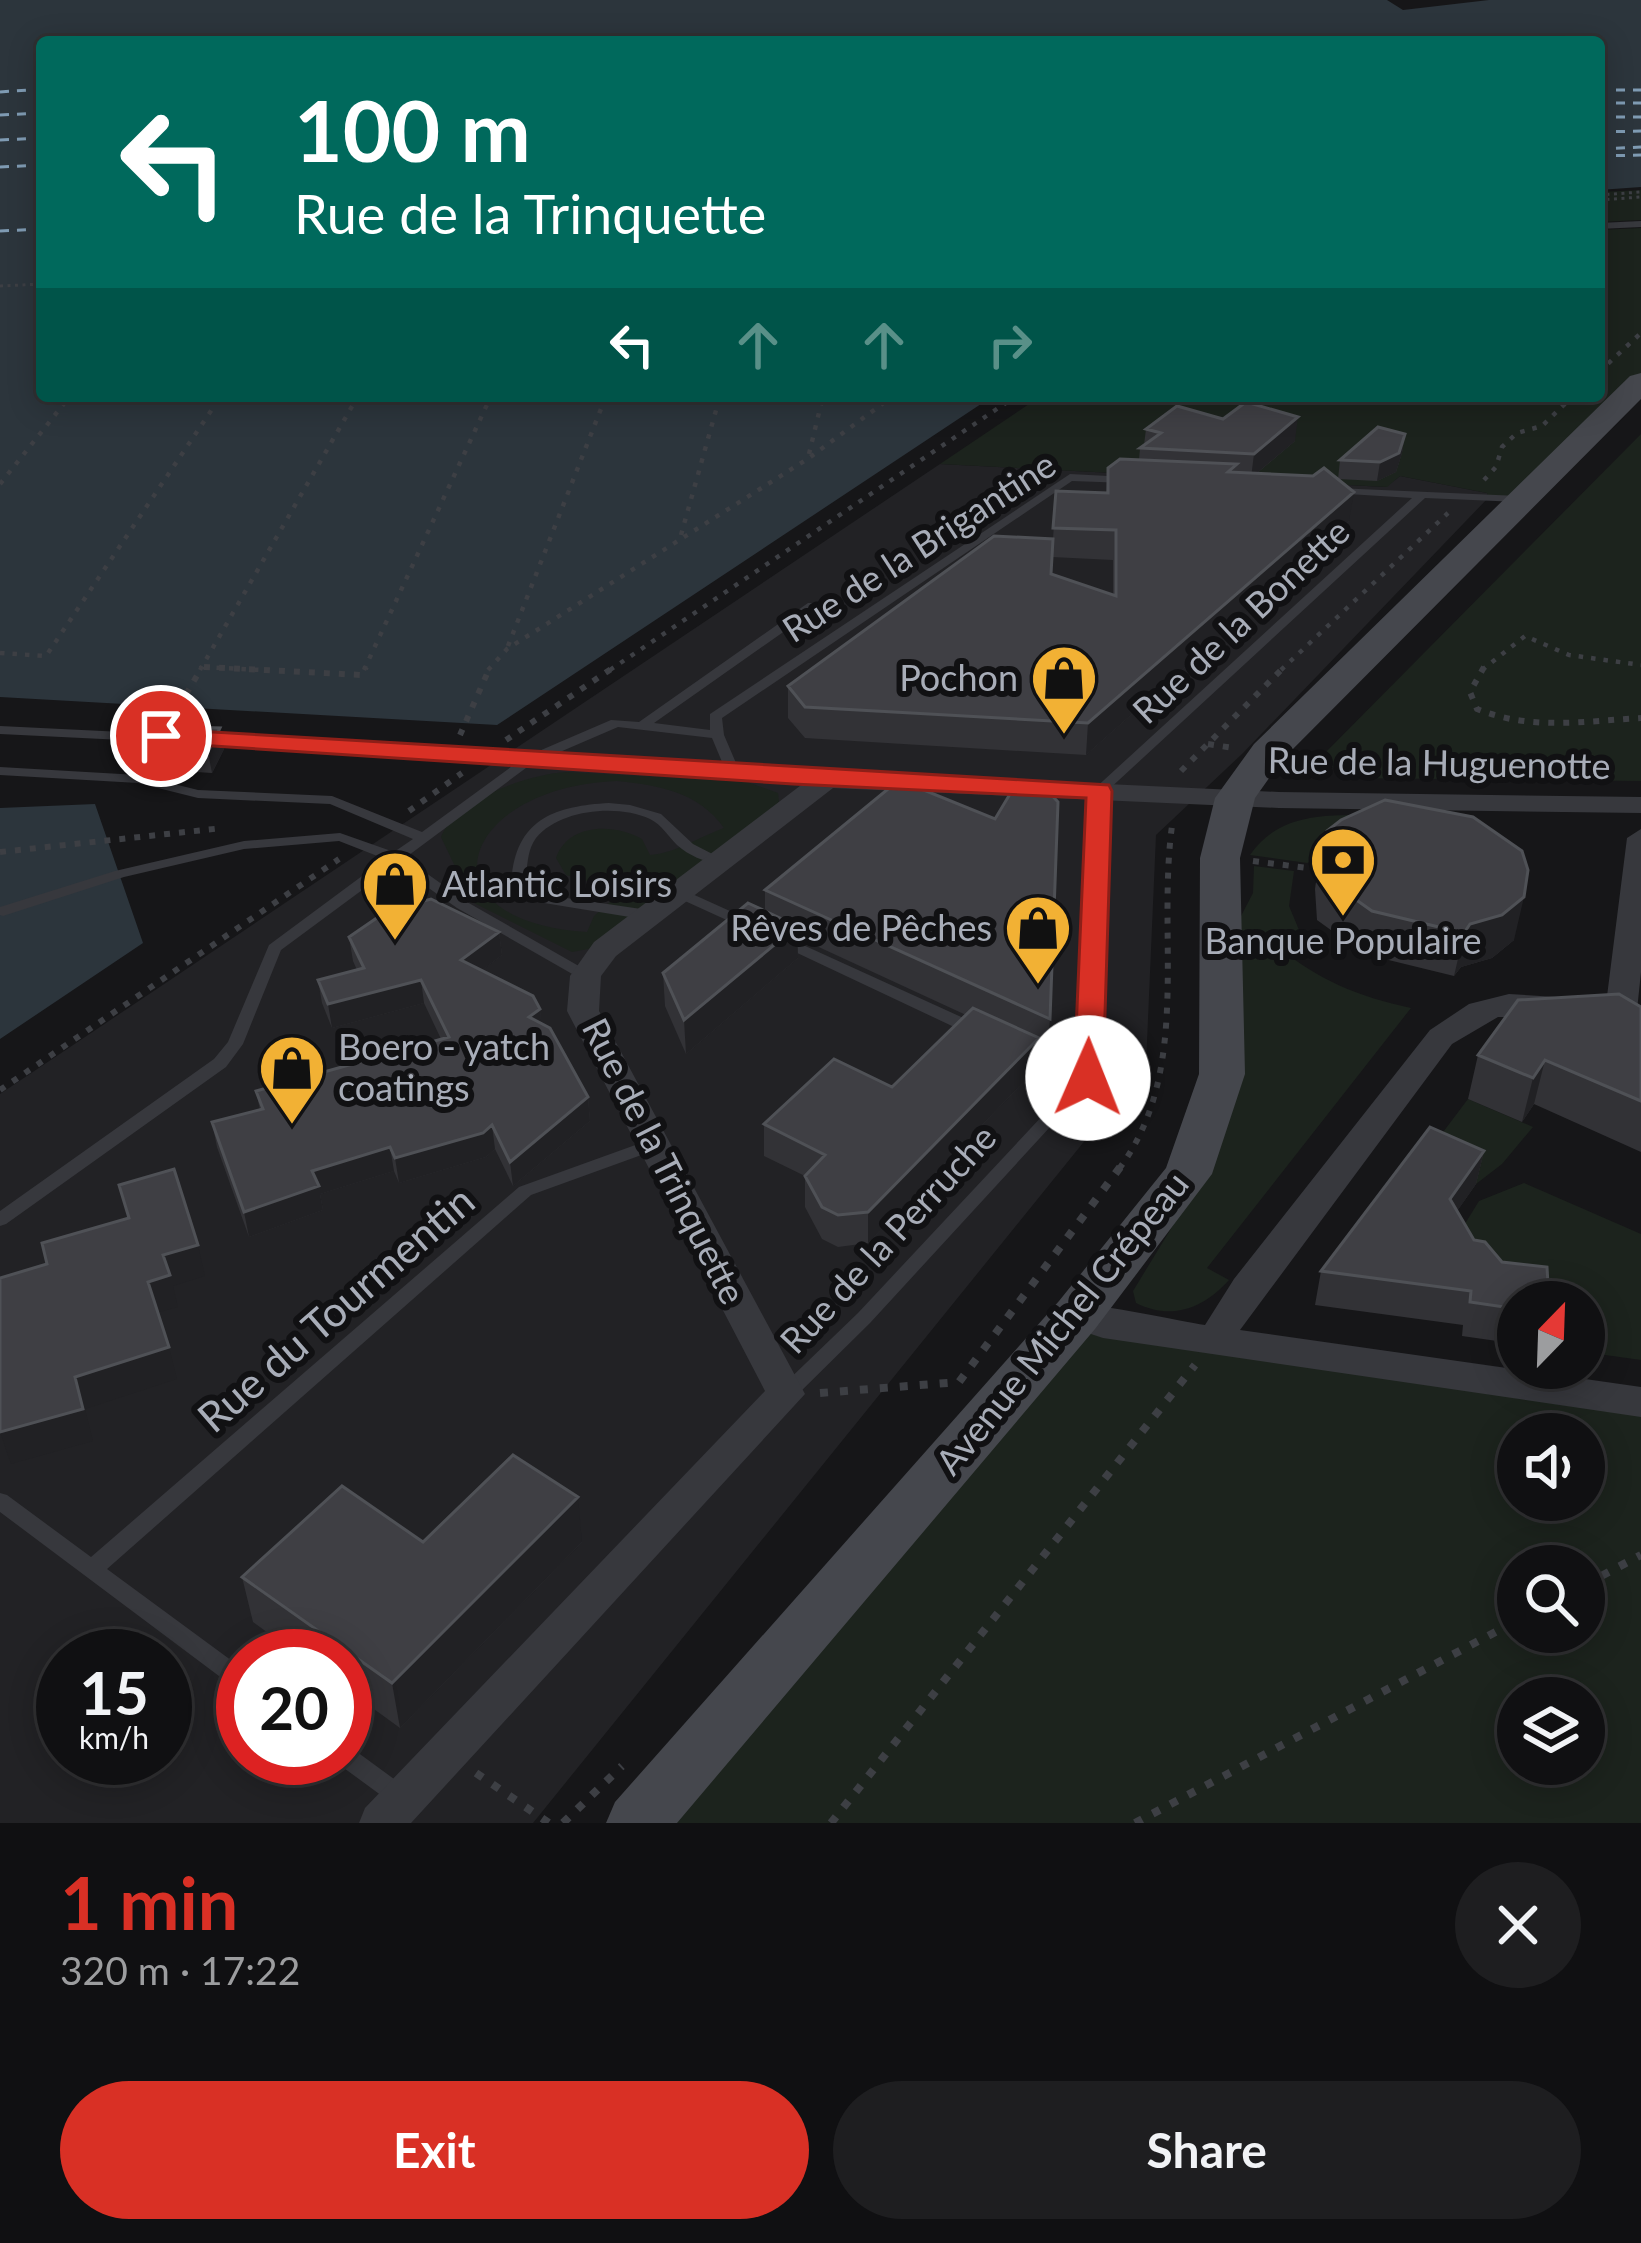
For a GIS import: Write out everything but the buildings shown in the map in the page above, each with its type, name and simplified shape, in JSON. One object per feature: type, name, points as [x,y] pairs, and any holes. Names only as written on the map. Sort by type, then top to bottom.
[{"type":"street","name":"Avenue Michel Crépeau","points":[[637,1823],[1077,1315],[1188,1174],[1222,1074],[1220,858],[1206,797],[1268,752],[1641,382]]},
{"type":"street","points":[[827,778],[1206,797]]},
{"type":"street","name":"Rue de la Trinquette","points":[[786,1394],[583,1010],[586,976],[605,950],[827,778]]},
{"type":"street","name":"Rue de la Huguenotte","points":[[1206,797],[1641,805]]},
{"type":"street","points":[[1216,1339],[1247,1289],[1441,1036],[1461,1018],[1491,1007],[1532,1002],[1631,1022],[1641,838]]},
{"type":"street","points":[[1077,1315],[1103,1324],[1641,1402]]},
{"type":"street","points":[[392,1811],[786,1394]]},
{"type":"lane","points":[[1605,226],[1641,224]]},
{"type":"lane","name":"Rue de la Brigantine","points":[[716,735],[716,717],[1070,477],[1147,481]]},
{"type":"lane","points":[[1330,490],[1519,499]]},
{"type":"lane","name":"Rue de la Bonette","points":[[1100,791],[1422,495]]},
{"type":"lane","points":[[644,724],[812,606]]},
{"type":"lane","points":[[0,1220],[220,1063],[235,1044],[274,948],[527,761],[616,723],[644,724],[716,735],[734,773]]},
{"type":"lane","points":[[0,730],[827,778]]},
{"type":"lane","points":[[0,771],[138,779],[214,795],[332,800],[424,838]]},
{"type":"lane","points":[[679,893],[1085,1081],[1100,791]]},
{"type":"lane","points":[[650,915],[549,900],[519,874],[518,853],[527,836],[569,812],[628,808],[673,825],[686,845],[719,861]]},
{"type":"lane","points":[[3,911],[119,874],[244,845],[340,837],[396,858],[462,905],[586,976]]},
{"type":"lane","name":"Rue de la Perruche","points":[[786,1394],[864,1318],[1085,1081]]},
{"type":"lane","name":"Rue du Tourmentin","points":[[92,1570],[525,1191],[652,1145]]},
{"type":"lane","points":[[0,1502],[216,1661]]},
{"type":"lane","points":[[370,1785],[392,1811]]},
{"type":"path","points":[[1605,197],[1641,195]]},
{"type":"path","points":[[0,286],[36,284]]},
{"type":"path","points":[[1605,366],[1641,332]]},
{"type":"path","points":[[0,484],[65,402]]},
{"type":"path","points":[[0,653],[46,656],[216,402]]},
{"type":"path","points":[[174,717],[355,402]]},
{"type":"path","points":[[202,670],[362,675],[488,402]]},
{"type":"path","points":[[507,650],[604,402]]},
{"type":"path","points":[[680,539],[718,402]]},
{"type":"path","points":[[808,458],[822,402]]},
{"type":"path","points":[[458,740],[495,659],[808,458],[885,402]]},
{"type":"path","points":[[391,824],[484,755],[1007,402]]},
{"type":"path","points":[[1206,797],[1180,772],[1274,676],[1467,497],[1496,467],[1502,447],[1517,434],[1541,426],[1567,402]]},
{"type":"path","points":[[1641,665],[1569,656],[1525,636],[1498,651],[1476,676],[1470,692],[1477,709],[1498,720],[1539,725],[1641,718]]},
{"type":"path","points":[[786,1394],[882,1392],[959,1382],[1135,1147],[1167,1047],[1168,853],[1224,763],[1242,743]]},
{"type":"path","points":[[0,852],[186,830]]},
{"type":"path","points":[[0,1090],[361,844]]},
{"type":"path","points":[[1168,853],[1180,854]]},
{"type":"path","points":[[1247,861],[1315,869]]},
{"type":"path","points":[[832,1823],[1216,1339]]},
{"type":"path","points":[[1605,1574],[1641,1555]]},
{"type":"path","points":[[1135,1823],[1497,1631]]},
{"type":"path","points":[[448,1754],[549,1823]]},
{"type":"path","points":[[562,1823],[630,1758]]},
{"type":"shaded area","points":[[0,0],[1387,0],[1403,10],[1489,0],[1641,0],[1641,187],[1605,190],[1605,36],[36,36],[36,402],[984,402],[497,725],[0,697]]},
{"type":"shaded area","points":[[1641,190],[1641,220],[1605,222],[1605,192]]},
{"type":"shaded area","points":[[1641,228],[1641,382],[1519,499],[1488,498],[1487,493],[1400,476],[1387,487],[940,464],[1032,402],[1605,402],[1605,230]]},
{"type":"shaded area","points":[[1641,434],[1641,781],[1345,778],[1321,757]]},
{"type":"shaded area","points":[[940,464],[1386,487],[1400,476],[1487,493],[1488,498],[1243,753],[1156,835],[1146,1065],[533,1823],[0,1823],[0,1094]]},
{"type":"shaded area","points":[[551,774],[747,782],[778,793],[779,802],[599,947],[572,952],[472,902],[441,837],[449,823],[477,800],[514,783]],"holes":[[[617,781],[690,798],[724,828],[650,855],[642,839],[618,830],[593,829],[571,838],[556,858],[566,875],[596,884],[616,882],[617,896],[594,916],[587,932],[533,923],[497,905],[480,881],[479,855],[493,829],[522,806],[563,789]]]},
{"type":"shaded area","points":[[95,804],[143,943],[0,1039],[0,808]]},
{"type":"shaded area","points":[[1359,815],[1336,852],[1307,863],[1250,855],[1272,833],[1298,821]]},
{"type":"shaded area","points":[[1254,866],[1294,871],[1289,906],[1302,937],[1277,946],[1340,986],[1411,1008],[1207,1268],[1229,1280],[1198,1304],[1162,1311],[1136,1303],[1133,1291],[1216,1155],[1240,918],[1253,893]]},
{"type":"shaded area","points":[[1468,1099],[1533,1127],[1502,1164],[1476,1184],[1422,1160]]},
{"type":"shaded area","points":[[1524,1183],[1641,1234],[1641,1360],[1605,1355],[1605,1281],[1513,1281],[1455,1240],[1479,1201]]},
{"type":"shaded area","points":[[1077,1315],[1497,1380],[1497,1389],[1557,1389],[1641,1402],[1641,1823],[637,1823]]},
{"type":"ferry route","points":[[0,92],[36,89]]},
{"type":"ferry route","points":[[1605,90],[1641,90]]},
{"type":"ferry route","points":[[1605,103],[1641,103]]},
{"type":"ferry route","points":[[0,115],[36,113]]},
{"type":"ferry route","points":[[1605,117],[1641,117]]},
{"type":"ferry route","points":[[1605,132],[1641,131]]},
{"type":"ferry route","points":[[0,140],[36,138]]},
{"type":"ferry route","points":[[1605,149],[1641,147]]},
{"type":"ferry route","points":[[1605,156],[1641,155]]},
{"type":"ferry route","points":[[0,167],[36,165]]},
{"type":"ferry route","points":[[0,231],[36,229]]},
{"type":"place","name":"Pochon","points":[[1064,737]]},
{"type":"place","name":"Banque Populaire","points":[[1343,919]]},
{"type":"place","name":"Atlantic Loisirs","points":[[395,943]]},
{"type":"place","name":"Rêves de Pêches","points":[[1038,987]]},
{"type":"place","name":"Boero - yatch coatings","points":[[292,1127]]},
{"type":"route","points":[[161,736],[793,777],[1100,791],[1090,934],[1088,1078]]}]
